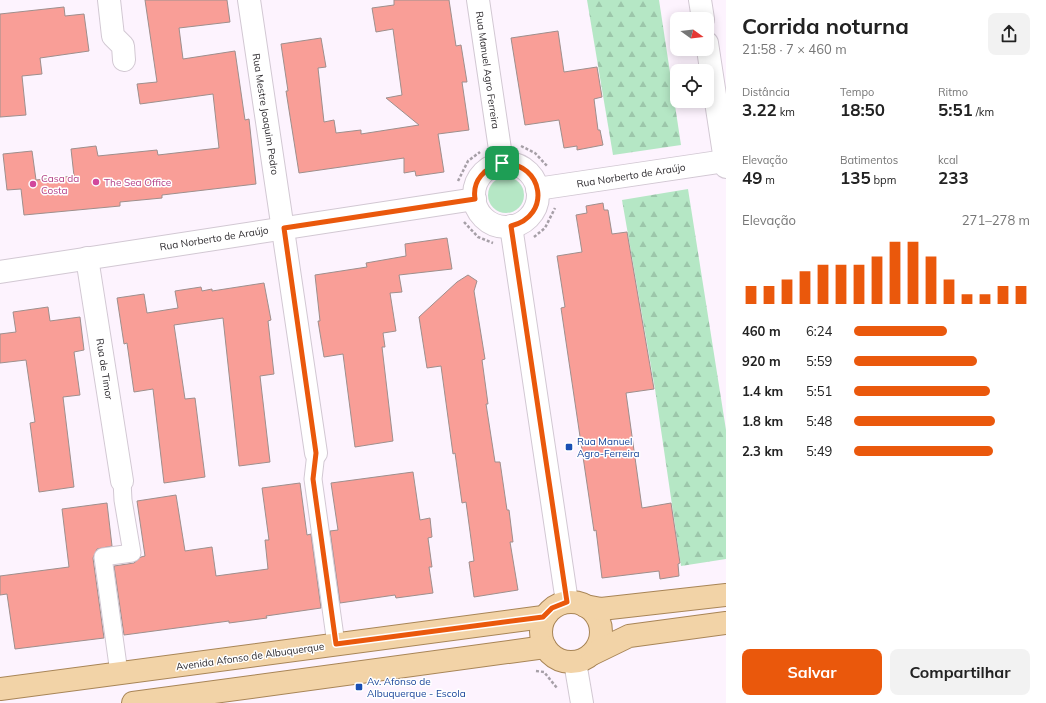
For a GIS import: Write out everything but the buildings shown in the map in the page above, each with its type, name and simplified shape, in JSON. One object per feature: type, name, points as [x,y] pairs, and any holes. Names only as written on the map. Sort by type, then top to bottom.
[{"type":"main road","points":[[726,595],[601,609],[576,604],[552,608],[547,614],[541,630],[545,647],[550,654],[566,662],[583,658],[629,636],[726,623]]},
{"type":"main road","points":[[576,604],[595,615],[600,628],[600,638],[583,658]]},
{"type":"main road","name":"Avenida Afonso de Albuquerque","points":[[0,689],[543,617],[547,614]]},
{"type":"main road","points":[[133,703],[545,647]]},
{"type":"street","points":[[109,0],[113,36],[123,46],[124,60]]},
{"type":"street","name":"Rua Mestre Joaquim Pedro","points":[[249,0],[284,228],[316,453]]},
{"type":"street","name":"Rua Manuel Agro Ferreira","points":[[478,0],[502,163]]},
{"type":"street","points":[[700,0],[702,12]]},
{"type":"street","points":[[709,56],[726,164]]},
{"type":"street","points":[[502,163],[510,163],[524,168],[534,180],[537,189],[537,202],[530,216],[518,224],[511,226],[503,226],[488,221],[478,210],[475,199],[475,188],[482,174],[488,169],[502,163]]},
{"type":"street","name":"Rua Norberto de Araújo","points":[[537,189],[726,164]]},
{"type":"street","name":"Rua Norberto de Araújo","points":[[0,272],[475,199]]},
{"type":"street","points":[[511,226],[576,604]]},
{"type":"street","name":"Rua de Timor","points":[[87,258],[122,481]]},
{"type":"street","points":[[316,453],[313,479],[336,644]]},
{"type":"street","points":[[119,673],[103,557],[132,553],[123,500],[122,481]]},
{"type":"street","points":[[582,703],[583,658]]},
{"type":"path","points":[[529,670],[544,672],[562,694]]},
{"type":"green space","points":[[587,0],[659,0],[670,72],[670,108],[675,108],[681,145],[613,155]]},
{"type":"green space","points":[[510,177],[519,182],[523,188],[523,202],[519,208],[510,213],[502,213],[493,208],[489,202],[488,191],[493,182],[499,178]]},
{"type":"green space","points":[[688,189],[726,430],[726,559],[681,566],[655,389],[622,200]]},
{"type":"place","name":"The Sea Office","points":[[96,182]]},
{"type":"place","name":"Casa da Costa","points":[[33,184]]},
{"type":"place","name":"Rua Manuel Agro-Ferreira","points":[[569,447]]},
{"type":"place","name":"Av. Afonso de Albuquerque - Escola","points":[[359,687]]},
{"type":"route","points":[[502,163],[510,163],[524,168],[530,173],[537,187],[537,202],[530,216],[524,221],[511,226],[567,602],[552,608],[543,617],[502,621],[336,644],[313,479],[316,453],[284,228],[475,199],[475,188],[482,174],[495,165],[502,163]]}]
